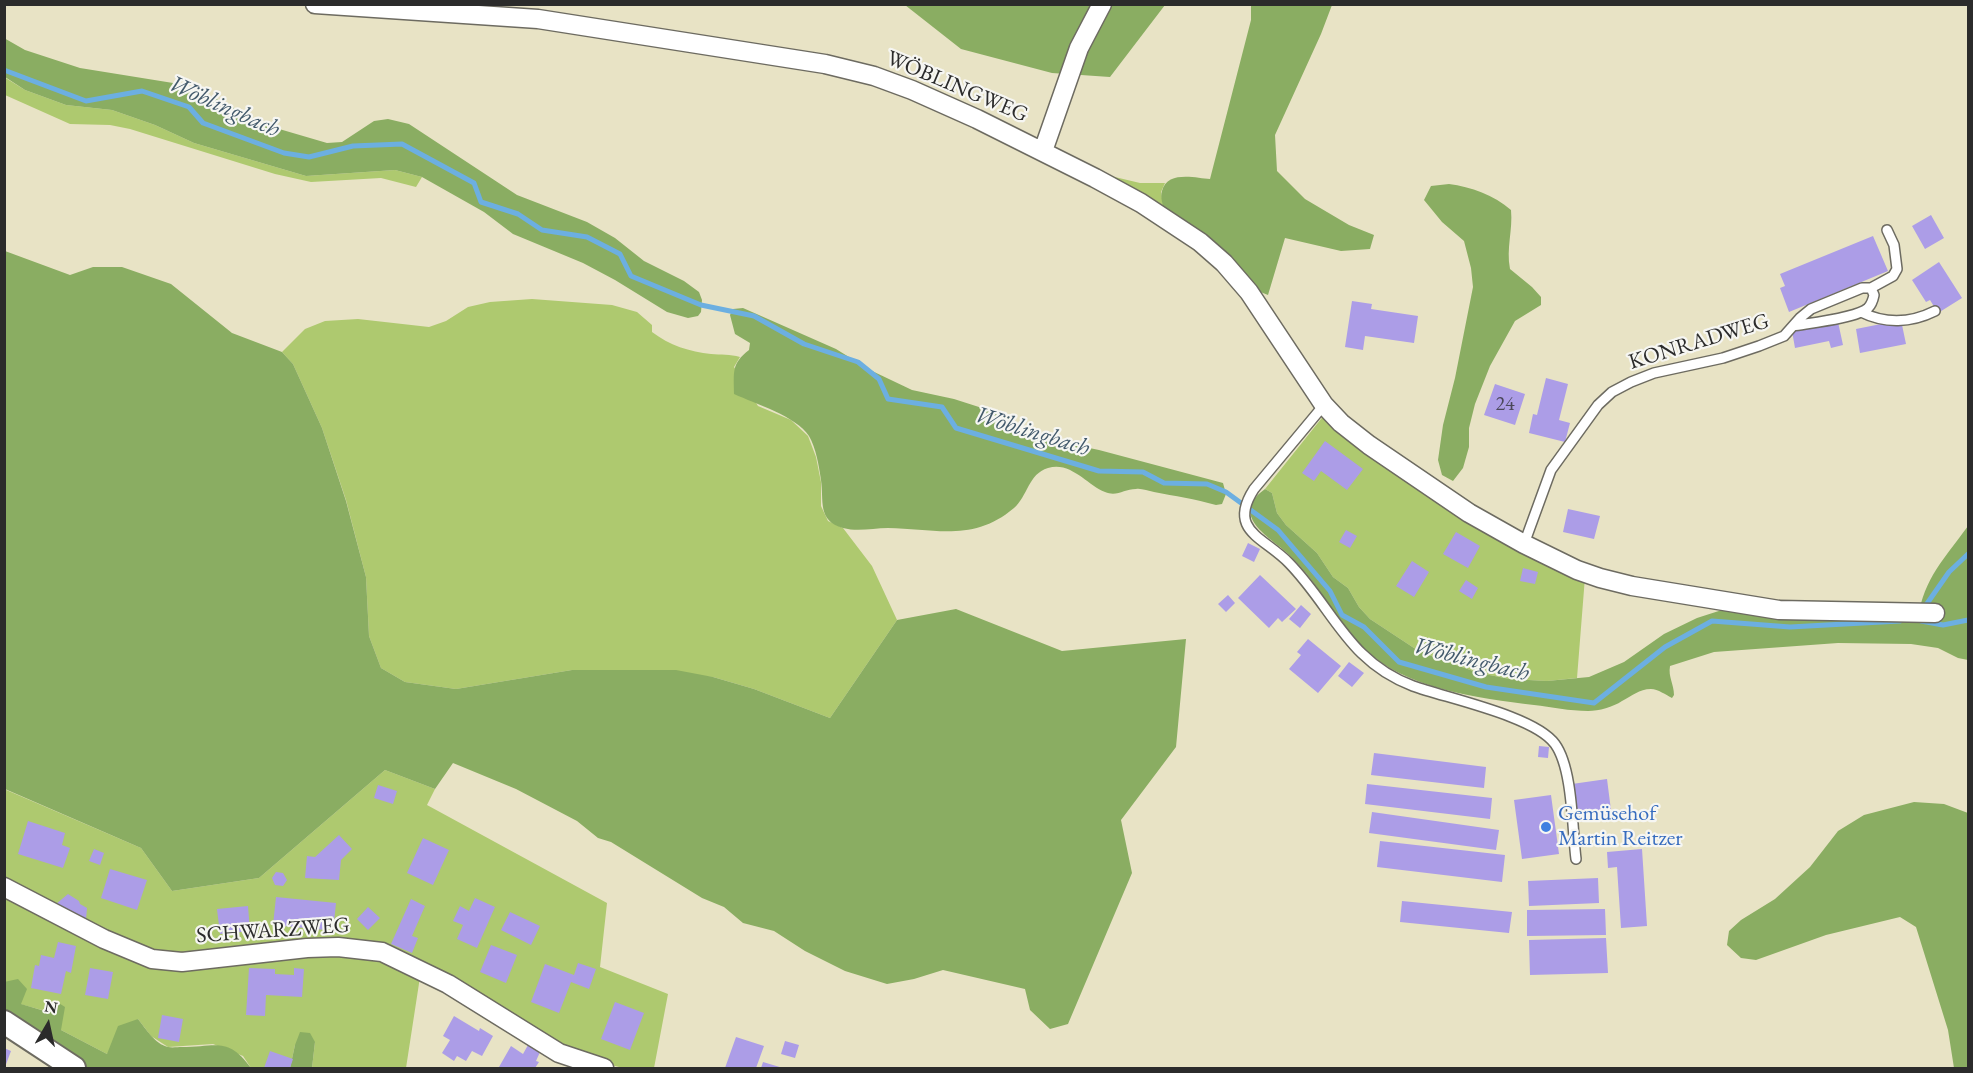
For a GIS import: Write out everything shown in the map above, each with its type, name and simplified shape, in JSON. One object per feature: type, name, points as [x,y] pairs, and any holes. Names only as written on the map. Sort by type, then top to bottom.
[{"type":"street","name":"WÖBLINGWEG","points":[[315,4],[538,19],[825,64],[874,76],[912,90],[1043,151],[1142,203],[1200,242],[1224,263],[1249,292],[1324,405],[1341,423],[1369,445],[1469,513],[1524,544],[1577,570],[1642,588],[1779,610],[1935,613]]},
{"type":"street","points":[[1043,151],[1079,48],[1102,4]]},
{"type":"street","name":"SCHWARZWEG","points":[[4,886],[104,939],[152,959],[182,962],[307,948],[338,947],[382,952],[448,984],[559,1053],[604,1068]]},
{"type":"street","points":[[4,1022],[75,1068]]},
{"type":"lane","name":"KONRADWEG","points":[[1524,544],[1551,470],[1598,405],[1612,392],[1654,374],[1723,358],[1784,336],[1811,309],[1862,288],[1870,288],[1893,276],[1898,269],[1894,245],[1887,230]]},
{"type":"lane","points":[[1861,312],[1872,303],[1874,295],[1870,288]]},
{"type":"lane","points":[[1861,312],[1878,319],[1907,320],[1920,318],[1935,311]]},
{"type":"lane","name":"KONRADWEG","points":[[1793,326],[1861,312]]},
{"type":"lane","points":[[1324,405],[1247,500],[1243,515],[1246,523],[1252,532],[1287,561],[1349,641],[1372,664],[1392,677],[1413,686],[1496,711],[1528,725],[1554,742],[1566,768],[1576,860]]},
{"type":"green space","points":[[905,5],[1165,5],[1110,77],[1052,73],[961,49]]},
{"type":"green space","points":[[1251,5],[1332,5],[1275,135],[1277,171],[1305,199],[1349,225],[1374,235],[1370,249],[1341,251],[1285,238],[1268,295],[1253,289],[1164,211],[1161,196],[1165,184],[1170,180],[1183,177],[1210,179],[1251,20]]},
{"type":"green space","points":[[4,38],[25,50],[80,68],[173,83],[203,92],[269,126],[327,143],[342,142],[374,121],[388,119],[409,124],[517,195],[587,222],[615,238],[644,261],[684,281],[699,292],[702,300],[701,312],[698,316],[688,318],[667,312],[583,263],[513,234],[484,212],[422,177],[395,170],[306,176],[194,143],[155,125],[112,110],[66,105],[25,90],[5,77]]},
{"type":"green space","points":[[4,77],[25,90],[66,105],[112,110],[155,125],[194,143],[306,176],[395,170],[422,177],[416,187],[381,178],[311,182],[275,174],[130,129],[110,125],[70,124],[5,95]]},
{"type":"green space","points":[[1098,173],[1140,183],[1165,183],[1161,192],[1164,211]]},
{"type":"green space","points":[[1449,184],[1482,192],[1511,210],[1510,269],[1541,297],[1541,305],[1515,321],[1490,366],[1475,404],[1469,428],[1469,447],[1463,468],[1453,481],[1442,475],[1438,460],[1443,425],[1473,287],[1464,241],[1442,222],[1424,200],[1431,186]]},
{"type":"green space","points":[[5,251],[70,275],[93,267],[122,267],[171,284],[232,333],[282,352],[293,364],[322,428],[346,501],[366,577],[369,636],[381,668],[405,682],[456,689],[572,670],[676,670],[713,677],[754,689],[830,718],[897,620],[956,609],[1062,651],[1186,639],[1176,747],[1121,820],[1132,873],[1068,1024],[1050,1029],[1030,1010],[1025,989],[943,970],[887,984],[845,971],[805,951],[774,931],[743,923],[724,907],[702,898],[611,842],[598,838],[577,821],[516,789],[453,763],[435,789],[385,770],[259,878],[172,891],[141,848],[5,789]]},
{"type":"green space","points":[[532,299],[612,305],[637,312],[652,325],[652,332],[680,347],[695,352],[740,357],[734,367],[758,406],[791,420],[808,436],[816,457],[821,482],[821,506],[828,521],[843,528],[872,566],[897,620],[830,718],[754,689],[713,677],[572,670],[456,689],[405,682],[381,668],[369,636],[366,577],[346,500],[322,428],[293,364],[282,352],[305,329],[325,321],[358,319],[429,327],[446,321],[468,307],[490,302]]},
{"type":"green space","points":[[743,308],[836,349],[870,370],[912,390],[954,399],[1007,416],[1027,435],[1099,450],[1223,483],[1226,494],[1222,504],[1216,505],[1140,489],[1109,493],[1098,489],[1071,471],[1056,467],[1048,468],[1036,475],[1019,503],[999,519],[969,530],[888,528],[854,530],[835,525],[825,515],[823,509],[818,463],[809,436],[795,422],[734,394],[736,364],[749,350],[750,343],[735,334],[730,315],[733,309]]},
{"type":"green space","points":[[1325,414],[1585,577],[1577,678],[1547,681],[1510,679],[1479,673],[1414,648],[1370,619],[1359,607],[1348,588],[1333,577],[1317,553],[1286,525],[1277,513],[1272,493],[1265,489]]},
{"type":"green space","points":[[1265,489],[1272,493],[1277,513],[1286,525],[1317,553],[1333,577],[1348,588],[1359,607],[1370,619],[1414,648],[1436,658],[1479,673],[1510,679],[1547,681],[1589,677],[1624,662],[1664,634],[1697,618],[1725,609],[1918,618],[1930,580],[1968,526],[1968,660],[1958,658],[1938,648],[1911,644],[1838,643],[1714,652],[1670,666],[1674,695],[1672,698],[1656,690],[1647,689],[1610,707],[1592,711],[1567,710],[1467,695],[1421,682],[1400,673],[1381,662],[1364,648],[1304,570],[1253,521],[1250,513],[1251,506],[1256,497]]},
{"type":"green space","points":[[385,770],[435,789],[427,805],[607,903],[600,967],[668,994],[654,1068],[623,1068],[580,1057],[383,948],[153,955],[5,882],[4,789],[141,848],[172,891],[259,878]]},
{"type":"green space","points":[[1914,802],[1944,804],[1968,813],[1968,1068],[1954,1068],[1948,1030],[1916,927],[1900,917],[1826,935],[1756,960],[1741,958],[1727,945],[1729,931],[1741,920],[1775,899],[1810,867],[1838,831],[1864,815]]},
{"type":"green space","points":[[4,894],[131,958],[337,954],[380,958],[420,977],[406,1068],[312,1068],[315,1042],[295,1045],[290,1068],[251,1068],[243,1056],[213,1044],[168,1047],[151,1036],[138,1019],[107,1054],[61,1030],[49,1012],[20,1004],[5,982]]},
{"type":"green space","points":[[18,979],[27,989],[21,1004],[48,1012],[54,1000],[65,1007],[61,1030],[107,1054],[118,1026],[138,1019],[151,1036],[163,1045],[228,1047],[243,1058],[251,1068],[88,1068],[5,1013],[4,982]]},
{"type":"green space","points":[[300,1032],[310,1033],[315,1042],[312,1068],[290,1068]]},
{"type":"building","points":[[1931,215],[1944,238],[1925,249],[1912,226]]},
{"type":"building","points":[[1873,236],[1888,271],[1789,312],[1780,288],[1785,286],[1780,274]]},
{"type":"building","points":[[1939,262],[1962,298],[1938,313],[1930,300],[1926,302],[1912,280]]},
{"type":"building","points":[[1352,301],[1372,304],[1371,309],[1418,316],[1414,343],[1365,336],[1363,350],[1345,347]]},
{"type":"building","points":[[1901,320],[1906,344],[1860,353],[1856,329]]},
{"type":"building","points":[[1838,322],[1843,345],[1831,348],[1829,341],[1795,348],[1792,331]]},
{"type":"building","points":[[1546,378],[1568,384],[1559,420],[1570,423],[1565,442],[1529,433],[1533,414],[1537,415]]},
{"type":"building","points":[[1495,384],[1525,394],[1515,425],[1484,415]]},
{"type":"building","points":[[1325,441],[1363,469],[1347,490],[1321,471],[1314,481],[1302,473]]},
{"type":"building","points":[[1568,509],[1600,516],[1594,539],[1563,532]]},
{"type":"building","points":[[1346,530],[1357,536],[1350,548],[1339,542]]},
{"type":"building","points":[[1456,532],[1480,546],[1468,568],[1443,554]]},
{"type":"building","points":[[1248,543],[1260,549],[1254,562],[1242,556]]},
{"type":"building","points":[[1412,561],[1429,572],[1414,597],[1396,586]]},
{"type":"building","points":[[1523,568],[1538,572],[1535,584],[1520,581]]},
{"type":"building","points":[[1260,575],[1296,609],[1282,622],[1278,618],[1269,628],[1238,598]]},
{"type":"building","points":[[1466,580],[1478,588],[1472,599],[1459,591]]},
{"type":"building","points":[[1228,595],[1235,603],[1226,612],[1218,604]]},
{"type":"building","points":[[1301,605],[1311,614],[1300,628],[1289,619]]},
{"type":"building","points":[[1308,639],[1341,666],[1318,693],[1289,669],[1301,655],[1297,652]]},
{"type":"building","points":[[1349,662],[1364,673],[1352,687],[1338,676]]},
{"type":"building","points":[[1539,746],[1549,747],[1548,758],[1538,757]]},
{"type":"building","points":[[1374,753],[1486,767],[1484,788],[1371,775]]},
{"type":"building","points":[[1607,779],[1612,818],[1577,822],[1572,784]]},
{"type":"building","points":[[1367,784],[1492,798],[1490,819],[1365,804]]},
{"type":"building","points":[[378,785],[397,791],[393,804],[374,798]]},
{"type":"building","points":[[1551,795],[1559,854],[1522,859],[1514,800]]},
{"type":"building","points":[[1372,812],[1499,830],[1496,850],[1369,833]]},
{"type":"building","points":[[28,821],[65,833],[62,845],[70,848],[63,868],[18,854]]},
{"type":"building","points":[[339,835],[352,849],[341,860],[339,880],[305,878],[307,856],[315,857]]},
{"type":"building","points":[[423,838],[449,850],[433,885],[407,873]]},
{"type":"building","points":[[1380,841],[1505,855],[1502,882],[1377,867]]},
{"type":"building","points":[[94,849],[104,853],[100,865],[89,861]]},
{"type":"building","points":[[1642,849],[1647,926],[1621,928],[1617,867],[1608,868],[1607,852]]},
{"type":"building","points":[[110,869],[147,880],[137,910],[101,898]]},
{"type":"building","points":[[276,872],[283,873],[287,880],[283,886],[275,885],[272,878]]},
{"type":"building","points":[[1598,878],[1599,903],[1529,906],[1528,881]]},
{"type":"building","points":[[68,894],[87,908],[86,920],[56,904]]},
{"type":"building","points":[[276,897],[336,903],[334,922],[326,922],[326,930],[273,925]]},
{"type":"building","points":[[475,898],[495,907],[477,948],[457,939],[463,925],[453,921],[460,906],[469,911]]},
{"type":"building","points":[[411,899],[425,906],[412,936],[418,938],[412,953],[391,944]]},
{"type":"building","points":[[1402,901],[1512,912],[1509,933],[1400,922]]},
{"type":"building","points":[[248,906],[250,931],[220,934],[217,909]]},
{"type":"building","points":[[368,907],[380,918],[368,930],[357,919]]},
{"type":"building","points":[[1605,909],[1606,935],[1527,936],[1527,910]]},
{"type":"building","points":[[510,912],[540,926],[531,945],[501,930]]},
{"type":"building","points":[[1606,938],[1608,973],[1530,975],[1529,940]]},
{"type":"building","points":[[58,942],[76,946],[71,973],[66,971],[61,994],[31,988],[35,965],[39,966],[41,955],[54,958]]},
{"type":"building","points":[[491,945],[517,955],[506,983],[480,972]]},
{"type":"building","points":[[578,963],[596,969],[589,989],[571,982],[559,1013],[531,1002],[545,964],[574,975]]},
{"type":"building","points":[[90,968],[113,972],[108,999],[85,995]]},
{"type":"building","points":[[249,968],[275,969],[275,974],[294,975],[294,968],[304,969],[302,997],[266,995],[265,1016],[246,1015]]},
{"type":"building","points":[[615,1002],[644,1013],[630,1050],[601,1039]]},
{"type":"building","points":[[162,1015],[183,1019],[179,1042],[158,1038]]},
{"type":"building","points":[[454,1016],[479,1031],[480,1028],[493,1036],[482,1056],[472,1051],[466,1061],[457,1056],[454,1061],[442,1053],[450,1040],[443,1036]]},
{"type":"building","points":[[736,1037],[764,1046],[756,1068],[725,1068]]},
{"type":"building","points":[[785,1041],[799,1045],[795,1058],[781,1054]]},
{"type":"building","points":[[528,1045],[540,1052],[536,1061],[539,1062],[535,1068],[499,1067],[511,1046],[523,1054]]},
{"type":"building","points":[[4,1048],[11,1051],[5,1067],[4,1067]]},
{"type":"building","points":[[270,1051],[293,1059],[290,1068],[264,1068]]},
{"type":"building","points":[[763,1062],[783,1068],[761,1068]]},
{"type":"waterway","name":"Wöblingbach","points":[[4,70],[86,101],[142,91],[189,107],[203,123],[284,153],[309,157],[353,146],[402,144],[474,183],[481,202],[518,214],[542,230],[587,237],[620,254],[631,276],[701,305],[754,316],[804,344],[858,362],[879,379],[888,399],[942,407],[956,428],[1099,471],[1143,472],[1164,483],[1207,484],[1226,492],[1278,530],[1330,591],[1342,615],[1364,627],[1399,662],[1486,687],[1594,703],[1665,647],[1712,621],[1790,627],[1900,621]]},
{"type":"waterway","name":"Wöblingbach","points":[[1926,605],[1949,572],[1968,554]]},
{"type":"waterway","points":[[1921,621],[1943,625],[1968,620]]},
{"type":"place","name":"Gemüsehof Martin Reitzer","points":[[1546,827]]}]
